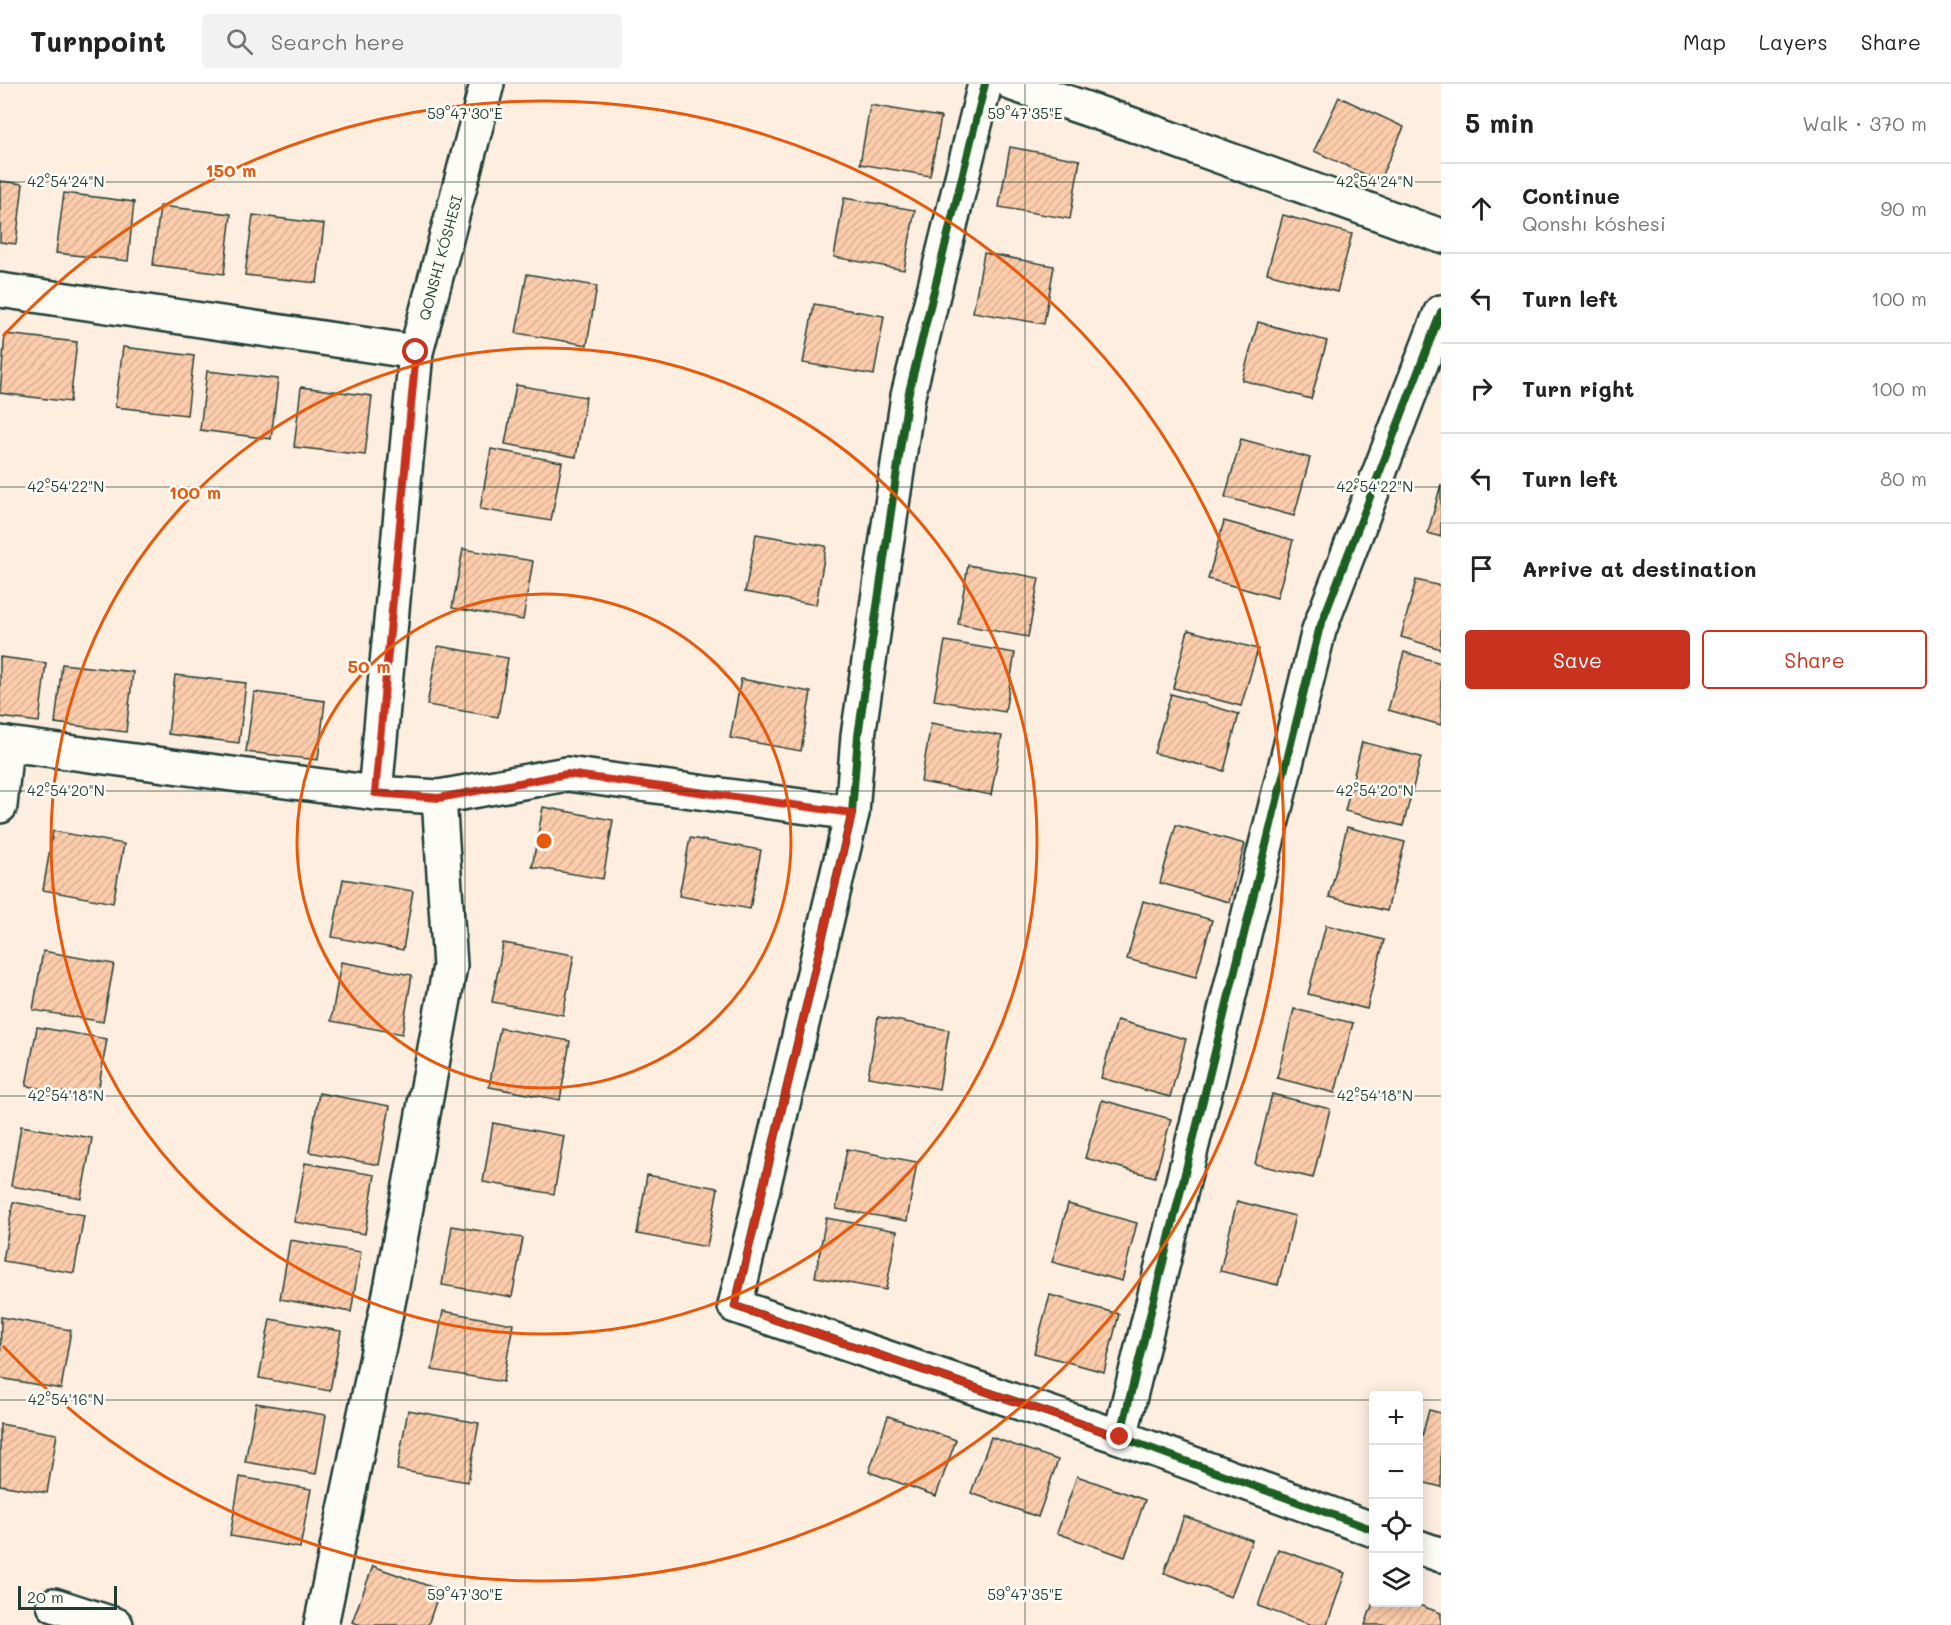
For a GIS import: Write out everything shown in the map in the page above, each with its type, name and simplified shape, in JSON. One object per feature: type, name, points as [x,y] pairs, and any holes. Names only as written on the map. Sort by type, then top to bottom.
[{"type":"street","points":[[375,793],[416,352],[487,84]]},
{"type":"street","points":[[986,84],[908,396],[858,736],[852,813],[735,1306],[1120,1437],[1369,1528]]},
{"type":"street","points":[[1012,84],[1122,121],[1441,236]]},
{"type":"street","points":[[0,290],[416,352]]},
{"type":"street","points":[[1120,1437],[1319,630],[1441,312]]},
{"type":"street","points":[[0,806],[3,744],[375,793],[439,798],[567,774],[852,813]]},
{"type":"street","points":[[321,1625],[392,1284],[450,966],[439,798]]},
{"type":"street","points":[[1423,1549],[1441,1556]]},
{"type":"street","points":[[54,1605],[116,1625]]},
{"type":"building","points":[[1339,97],[1404,127],[1379,181],[1314,151]]},
{"type":"building","points":[[870,105],[941,117],[930,176],[860,164]]},
{"type":"building","points":[[1010,147],[1080,160],[1070,219],[999,207]]},
{"type":"building","points":[[0,181],[23,184],[16,244],[0,242]]},
{"type":"building","points":[[64,193],[134,202],[128,261],[56,253]]},
{"type":"building","points":[[844,198],[915,210],[904,270],[834,257]]},
{"type":"building","points":[[160,206],[231,214],[224,274],[153,265]]},
{"type":"building","points":[[253,215],[324,224],[317,283],[245,275]]},
{"type":"building","points":[[1283,215],[1352,234],[1337,292],[1267,273]]},
{"type":"building","points":[[984,253],[1054,266],[1044,324],[973,312]]},
{"type":"building","points":[[527,274],[597,286],[587,345],[516,333]]},
{"type":"building","points":[[814,304],[884,316],[874,375],[803,363]]},
{"type":"building","points":[[1258,322],[1327,341],[1311,399],[1242,380]]},
{"type":"building","points":[[5,334],[77,342],[70,402],[0,393]]},
{"type":"building","points":[[123,347],[194,356],[187,415],[115,407]]},
{"type":"building","points":[[207,371],[278,379],[271,439],[200,430]]},
{"type":"building","points":[[516,385],[586,397],[576,457],[505,444]]},
{"type":"building","points":[[301,387],[372,396],[365,455],[294,447]]},
{"type":"building","points":[[1241,439],[1310,458],[1294,516],[1225,497]]},
{"type":"building","points":[[491,449],[562,462],[551,521],[480,509]]},
{"type":"building","points":[[1441,484],[1441,537],[1428,533]]},
{"type":"building","points":[[1224,521],[1293,540],[1277,598],[1208,579]]},
{"type":"building","points":[[756,534],[826,546],[816,605],[745,592]]},
{"type":"building","points":[[463,549],[533,561],[523,620],[452,608]]},
{"type":"building","points":[[968,565],[1039,578],[1028,637],[958,624]]},
{"type":"building","points":[[1416,580],[1441,586],[1441,649],[1401,637]]},
{"type":"building","points":[[1188,630],[1258,649],[1241,706],[1173,688]]},
{"type":"building","points":[[945,641],[1015,653],[1005,712],[934,700]]},
{"type":"building","points":[[438,646],[508,658],[498,717],[427,705]]},
{"type":"building","points":[[1404,652],[1441,663],[1441,725],[1388,710]]},
{"type":"building","points":[[0,657],[46,663],[39,722],[0,717]]},
{"type":"building","points":[[62,664],[133,672],[126,732],[55,723]]},
{"type":"building","points":[[175,675],[246,683],[239,743],[168,734]]},
{"type":"building","points":[[741,679],[811,692],[801,751],[730,738]]},
{"type":"building","points":[[254,692],[325,701],[318,760],[246,752]]},
{"type":"building","points":[[1171,694],[1239,714],[1224,771],[1154,753]]},
{"type":"building","points":[[931,723],[1002,736],[991,795],[921,782]]},
{"type":"building","points":[[1362,742],[1421,757],[1403,826],[1345,811]]},
{"type":"building","points":[[543,807],[613,820],[603,879],[532,867]]},
{"type":"building","points":[[1176,825],[1245,844],[1229,902],[1160,883]]},
{"type":"building","points":[[1347,827],[1405,842],[1387,911],[1329,897]]},
{"type":"building","points":[[53,831],[124,844],[113,903],[43,890]]},
{"type":"building","points":[[690,838],[761,850],[750,909],[679,896]]},
{"type":"building","points":[[343,879],[413,891],[403,950],[332,937]]},
{"type":"building","points":[[1143,901],[1212,920],[1196,977],[1127,959]]},
{"type":"building","points":[[1326,925],[1384,940],[1367,1009],[1308,994]]},
{"type":"building","points":[[503,943],[574,955],[563,1015],[492,1002]]},
{"type":"building","points":[[43,951],[114,964],[103,1022],[33,1010]]},
{"type":"building","points":[[341,962],[412,975],[402,1034],[331,1021]]},
{"type":"building","points":[[1294,1009],[1353,1023],[1335,1093],[1277,1078]]},
{"type":"building","points":[[878,1017],[949,1030],[939,1089],[868,1077]]},
{"type":"building","points":[[1117,1020],[1186,1039],[1170,1097],[1101,1078]]},
{"type":"building","points":[[37,1027],[107,1039],[97,1098],[26,1086]]},
{"type":"building","points":[[500,1028],[570,1041],[560,1100],[489,1087]]},
{"type":"building","points":[[319,1093],[390,1106],[379,1165],[309,1152]]},
{"type":"building","points":[[1272,1094],[1330,1109],[1313,1178],[1255,1164]]},
{"type":"building","points":[[1102,1100],[1171,1119],[1155,1177],[1085,1158]]},
{"type":"building","points":[[493,1123],[564,1136],[554,1194],[483,1182]]},
{"type":"building","points":[[21,1126],[92,1138],[81,1198],[11,1186]]},
{"type":"building","points":[[847,1149],[917,1162],[907,1221],[836,1209]]},
{"type":"building","points":[[305,1163],[375,1175],[365,1234],[294,1222]]},
{"type":"building","points":[[647,1175],[718,1188],[707,1247],[637,1234]]},
{"type":"building","points":[[1237,1201],[1295,1216],[1278,1285],[1220,1271]]},
{"type":"building","points":[[13,1202],[84,1215],[74,1273],[3,1261]]},
{"type":"building","points":[[1068,1204],[1137,1223],[1122,1281],[1052,1262]]},
{"type":"building","points":[[826,1218],[897,1231],[886,1290],[815,1277]]},
{"type":"building","points":[[452,1226],[523,1238],[512,1297],[442,1285]]},
{"type":"building","points":[[290,1240],[361,1252],[351,1312],[280,1299]]},
{"type":"building","points":[[1050,1295],[1119,1314],[1104,1372],[1034,1353]]},
{"type":"building","points":[[443,1311],[513,1324],[503,1382],[432,1370]]},
{"type":"building","points":[[1,1317],[71,1330],[61,1389],[0,1378]]},
{"type":"building","points":[[270,1319],[341,1331],[330,1391],[259,1378]]},
{"type":"building","points":[[256,1403],[326,1415],[316,1474],[245,1462]]},
{"type":"building","points":[[408,1410],[479,1423],[468,1482],[397,1470]]},
{"type":"building","points":[[1429,1410],[1441,1413],[1441,1487],[1423,1482],[1423,1432]]},
{"type":"building","points":[[888,1416],[956,1440],[936,1496],[869,1472]]},
{"type":"building","points":[[0,1424],[57,1434],[47,1493],[0,1485]]},
{"type":"building","points":[[991,1437],[1058,1460],[1038,1517],[971,1493]]},
{"type":"building","points":[[1077,1476],[1145,1500],[1125,1557],[1057,1533]]},
{"type":"building","points":[[240,1477],[311,1489],[300,1548],[230,1536]]},
{"type":"building","points":[[1184,1516],[1252,1540],[1231,1597],[1164,1573]]},
{"type":"building","points":[[1278,1549],[1345,1573],[1327,1625],[1312,1625],[1258,1606]]},
{"type":"building","points":[[373,1566],[440,1590],[428,1625],[361,1625],[352,1622]]},
{"type":"building","points":[[1423,1606],[1441,1613],[1441,1625],[1365,1625],[1371,1607]]},
{"type":"cycle path","points":[[985,84],[908,396],[858,736],[852,813],[735,1306],[1120,1437],[1369,1528]]},
{"type":"cycle path","points":[[1120,1437],[1319,630],[1441,312]]},
{"type":"route","points":[[416,352],[375,793],[439,798],[567,774],[852,813],[735,1306],[1120,1437]]}]
